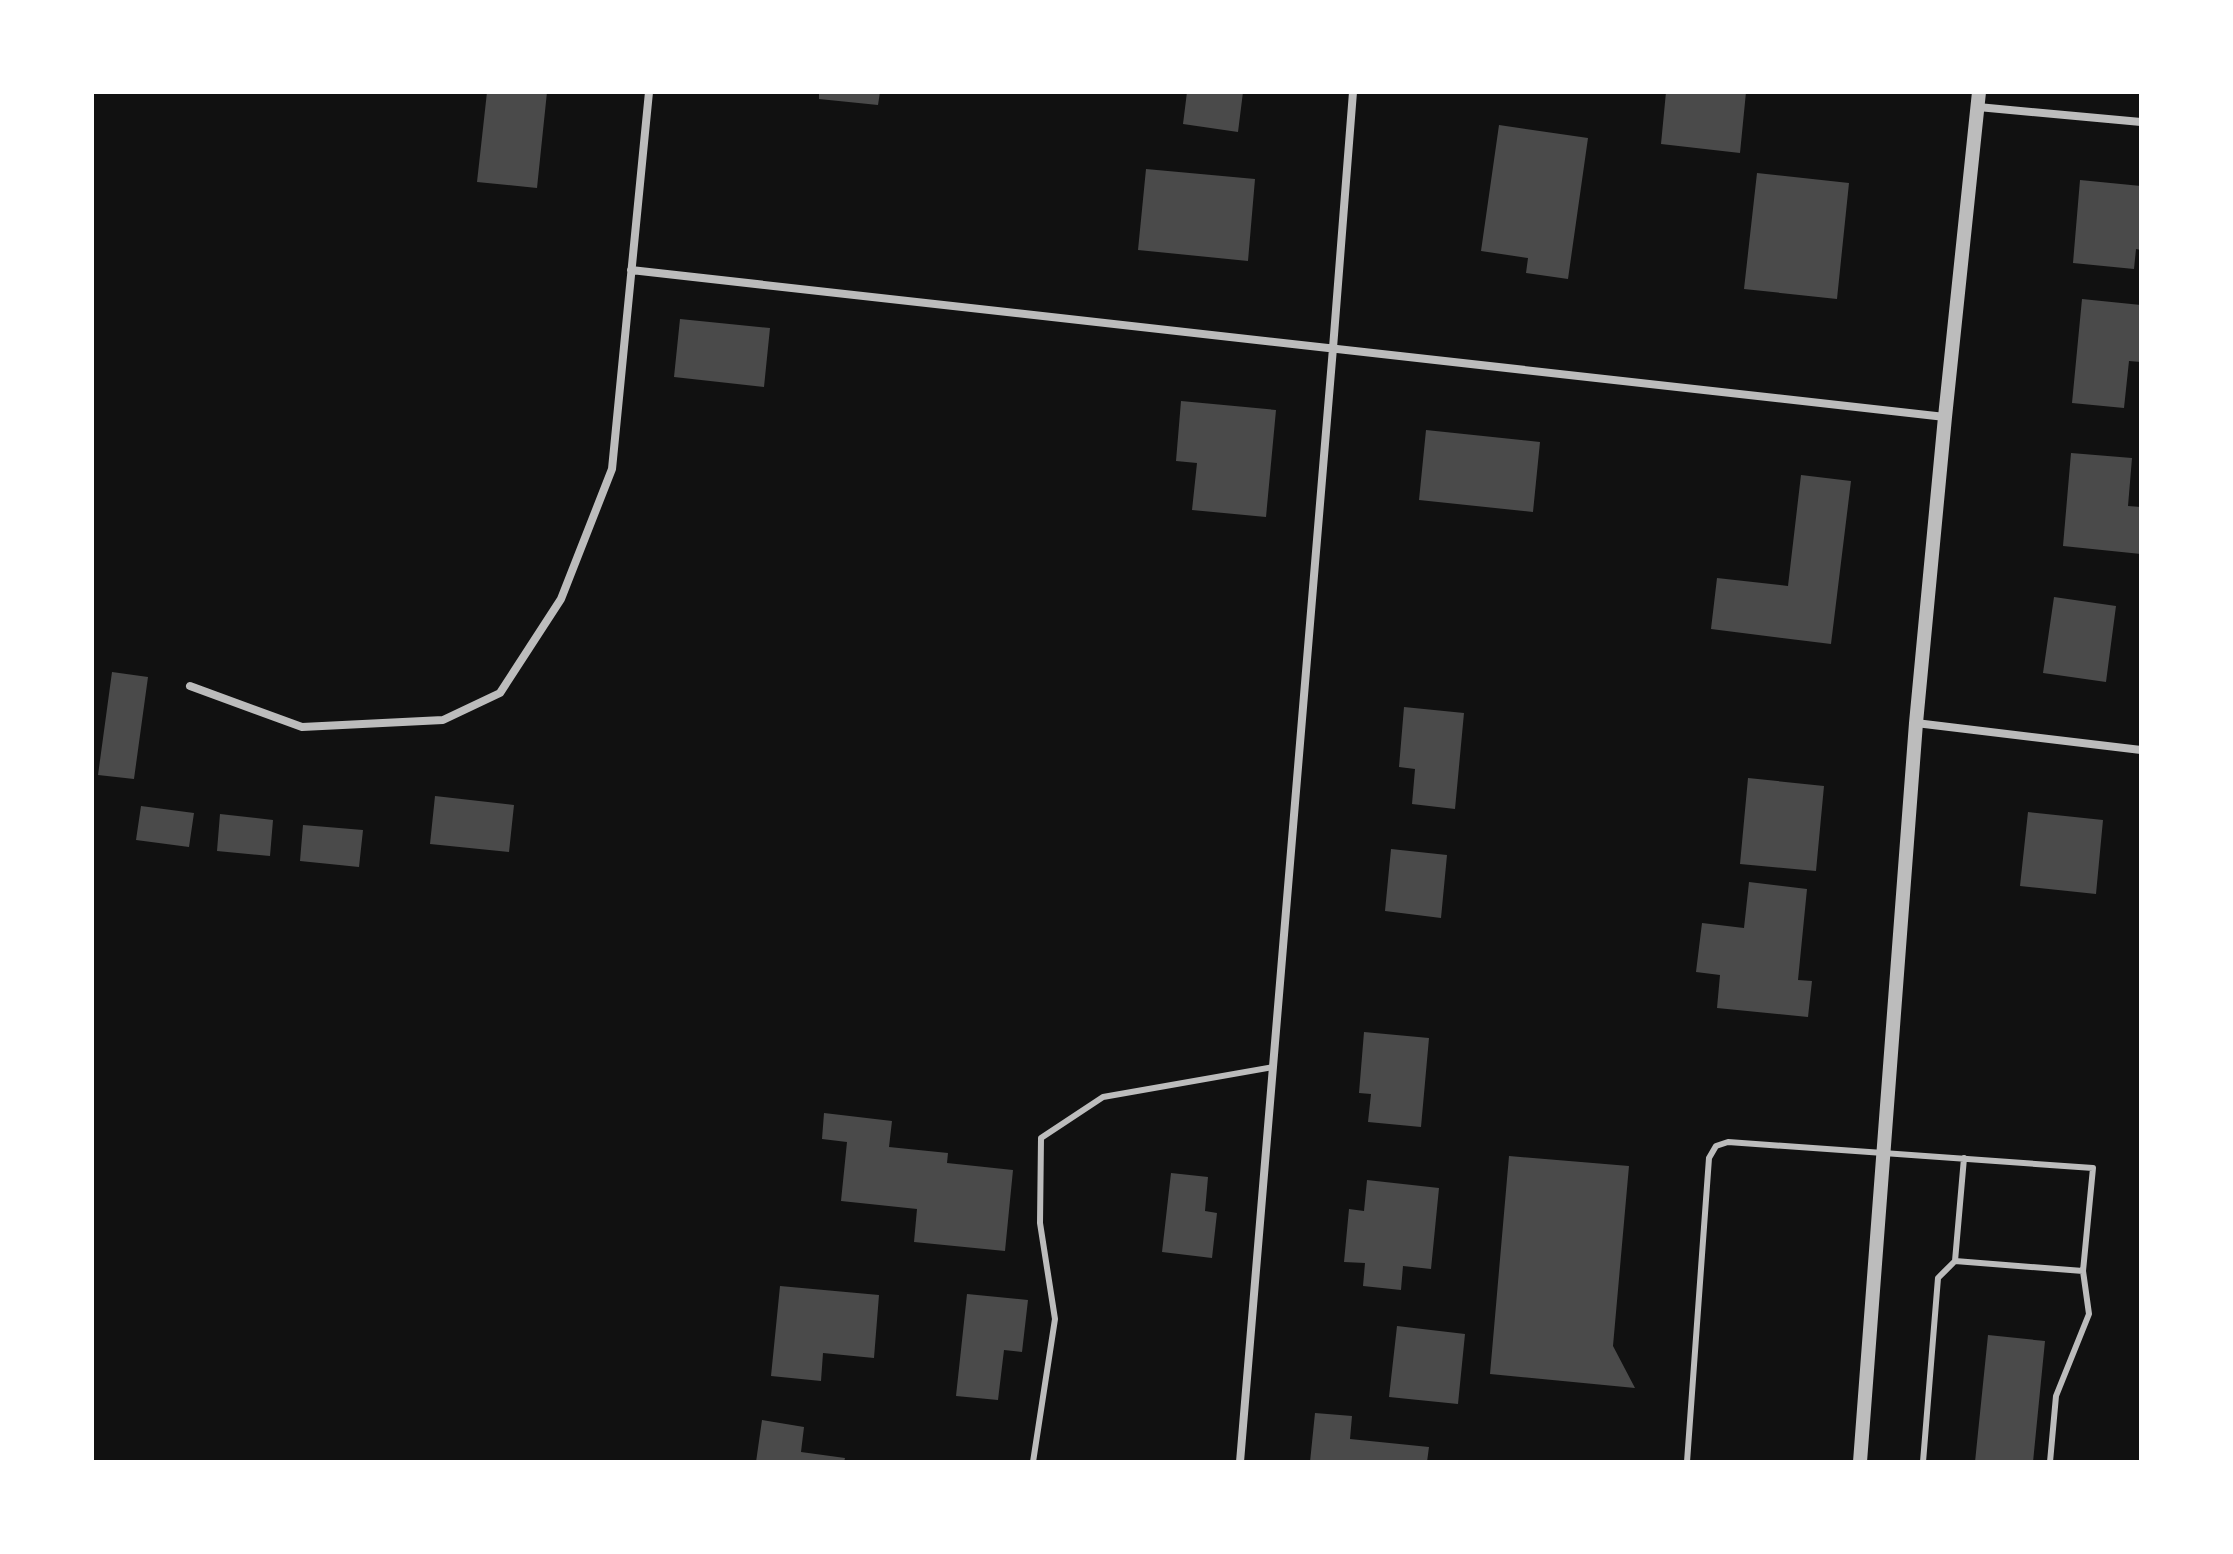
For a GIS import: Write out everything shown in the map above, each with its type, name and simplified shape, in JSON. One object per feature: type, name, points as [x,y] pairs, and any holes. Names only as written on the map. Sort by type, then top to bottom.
[{"type":"street","points":[[190,686],[302,727],[443,720],[500,693],[561,599],[612,469],[649,92]]},
{"type":"street","points":[[1240,1462],[1353,92]]},
{"type":"street","points":[[1860,1462],[1916,723],[1979,99],[2141,122]]},
{"type":"street","points":[[631,270],[1945,417]]},
{"type":"street","points":[[1916,723],[2141,750]]},
{"type":"lane","points":[[1033,1462],[1055,1319],[1040,1223],[1041,1138],[1103,1097],[1273,1067]]},
{"type":"lane","points":[[1687,1462],[1709,1158],[1716,1146],[1728,1142],[2093,1168],[2083,1271],[2089,1314],[2056,1396],[2050,1462]]},
{"type":"lane","points":[[1923,1462],[1938,1278],[1955,1261],[1964,1158]]},
{"type":"lane","points":[[1955,1261],[2083,1271]]},
{"type":"building","points":[[487,92],[547,92],[537,188],[477,182]]},
{"type":"building","points":[[819,92],[880,92],[878,105],[819,99]]},
{"type":"building","points":[[1187,92],[1243,92],[1238,132],[1183,124]]},
{"type":"building","points":[[1666,92],[1746,92],[1740,153],[1661,144]]},
{"type":"building","points":[[1499,125],[1588,138],[1568,279],[1526,273],[1528,258],[1481,251]]},
{"type":"building","points":[[1146,169],[1255,179],[1248,261],[1138,250]]},
{"type":"building","points":[[1757,173],[1849,183],[1837,299],[1744,289]]},
{"type":"building","points":[[2080,180],[2141,186],[2141,250],[2136,249],[2134,269],[2073,263]]},
{"type":"building","points":[[2082,299],[2141,305],[2141,362],[2129,361],[2124,408],[2072,403]]},
{"type":"building","points":[[680,319],[770,328],[764,387],[674,377]]},
{"type":"building","points":[[1181,401],[1276,410],[1266,517],[1192,510],[1197,463],[1176,461]]},
{"type":"building","points":[[1426,430],[1540,442],[1533,512],[1419,500]]},
{"type":"building","points":[[2071,453],[2132,458],[2128,506],[2141,507],[2141,554],[2063,546]]},
{"type":"building","points":[[1801,475],[1851,481],[1831,644],[1711,629],[1717,578],[1788,586]]},
{"type":"building","points":[[2054,597],[2116,606],[2106,682],[2043,673]]},
{"type":"building","points":[[112,672],[148,677],[134,779],[98,775]]},
{"type":"building","points":[[1404,707],[1464,713],[1455,809],[1412,804],[1415,769],[1399,767]]},
{"type":"building","points":[[1748,778],[1824,786],[1816,871],[1740,864]]},
{"type":"building","points":[[435,796],[514,805],[509,852],[430,844]]},
{"type":"building","points":[[141,806],[194,813],[189,847],[136,840]]},
{"type":"building","points":[[2028,812],[2103,820],[2096,894],[2020,886]]},
{"type":"building","points":[[220,814],[273,820],[270,856],[217,851]]},
{"type":"building","points":[[303,825],[363,830],[359,867],[300,861]]},
{"type":"building","points":[[1391,849],[1447,855],[1441,918],[1385,911]]},
{"type":"building","points":[[1749,882],[1807,889],[1798,980],[1812,981],[1808,1017],[1717,1008],[1720,975],[1696,972],[1702,923],[1744,928]]},
{"type":"building","points":[[1364,1032],[1429,1038],[1421,1127],[1368,1122],[1371,1094],[1359,1093]]},
{"type":"building","points":[[824,1113],[892,1121],[889,1147],[948,1153],[947,1163],[1013,1170],[1005,1251],[914,1242],[917,1209],[841,1201],[847,1142],[822,1139]]},
{"type":"building","points":[[1509,1156],[1629,1166],[1613,1346],[1635,1388],[1490,1374]]},
{"type":"building","points":[[1171,1173],[1208,1177],[1205,1211],[1217,1213],[1212,1258],[1162,1252]]},
{"type":"building","points":[[1367,1180],[1439,1188],[1431,1269],[1403,1266],[1401,1290],[1363,1286],[1365,1263],[1344,1262],[1349,1209],[1364,1211]]},
{"type":"building","points":[[780,1286],[879,1295],[874,1358],[823,1353],[821,1381],[771,1376]]},
{"type":"building","points":[[967,1294],[1028,1300],[1022,1352],[1004,1350],[998,1400],[956,1396]]},
{"type":"building","points":[[1397,1326],[1465,1334],[1458,1404],[1389,1397]]},
{"type":"building","points":[[1988,1335],[2045,1341],[2033,1462],[1975,1462]]},
{"type":"building","points":[[1315,1413],[1352,1416],[1350,1439],[1429,1447],[1427,1462],[1310,1462]]},
{"type":"building","points":[[762,1420],[804,1427],[801,1452],[845,1458],[844,1462],[756,1462]]}]
